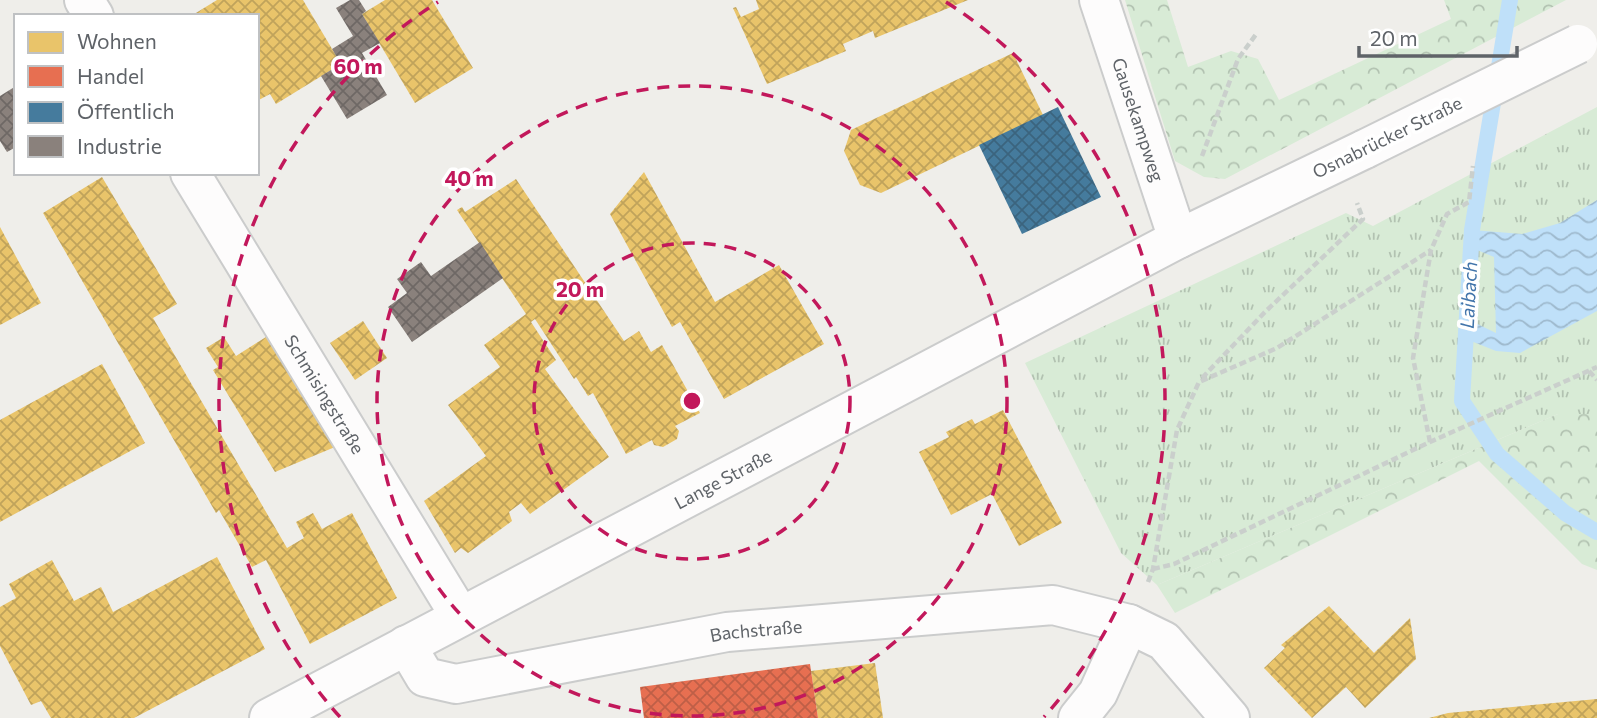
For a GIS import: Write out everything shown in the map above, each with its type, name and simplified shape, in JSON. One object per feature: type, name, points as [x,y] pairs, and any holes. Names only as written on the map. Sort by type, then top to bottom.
[{"type":"street","name":"Gausekampweg","points":[[1100,0],[1178,239]]},
{"type":"street","name":"Osnabrücker Straße","points":[[1178,239],[1588,39]]},
{"type":"street","name":"Schmisingstraße","points":[[191,175],[460,616]]},
{"type":"street","name":"Lange Straße","points":[[269,718],[1178,239]]},
{"type":"street","name":"Bachstraße","points":[[405,645],[425,677],[456,684],[727,632],[1053,605],[1129,624],[1164,641],[1230,718]]},
{"type":"street","points":[[1078,718],[1097,693],[1129,624]]},
{"type":"path","points":[[1200,162],[1238,59],[1257,33]]},
{"type":"path","points":[[1129,624],[1153,569],[1177,429],[1199,382],[1265,312],[1363,219],[1352,154]]},
{"type":"path","points":[[1430,442],[1413,358],[1431,250],[1447,214],[1469,202],[1473,166]]},
{"type":"path","points":[[1199,382],[1277,348],[1431,250]]},
{"type":"path","points":[[1153,569],[1174,564],[1430,442],[1597,367]]},
{"type":"path","points":[[1589,371],[1597,380]]},
{"type":"green space","points":[[1125,0],[1167,0],[1188,67],[1231,51],[1258,59],[1279,100],[1451,19],[1444,0],[1566,0],[1225,179],[1204,177],[1175,161]]},
{"type":"green space","points":[[1597,107],[1597,414],[1558,414],[1157,585],[1121,553],[1025,363],[1346,213],[1373,226]]},
{"type":"green space","points":[[1558,414],[1597,414],[1597,570],[1582,564],[1479,461],[1175,613],[1157,585]]},
{"type":"water","points":[[1597,200],[1597,311],[1520,353],[1496,351],[1466,339],[1467,319],[1496,333],[1494,257],[1470,247],[1472,230],[1522,234],[1560,223]]},
{"type":"building: Wohnen","points":[[217,0],[303,0],[341,64],[276,104],[270,94],[259,100],[259,14],[194,14]]},
{"type":"building: Wohnen","points":[[385,0],[432,0],[473,68],[415,103],[362,14]]},
{"type":"building: Wohnen","points":[[756,0],[968,0],[875,38],[873,31],[843,44],[846,51],[767,84],[733,8],[736,7],[741,17],[759,9]]},
{"type":"building: Wohnen","points":[[1013,53],[1043,115],[881,193],[860,185],[844,151],[851,130]]},
{"type":"building: Wohnen","points":[[644,172],[715,302],[779,265],[824,344],[724,399],[680,322],[672,327],[610,214]]},
{"type":"building: Wohnen","points":[[102,177],[177,304],[153,318],[287,548],[304,538],[296,522],[313,513],[322,529],[352,513],[397,598],[310,644],[266,560],[252,567],[219,510],[216,513],[43,213]]},
{"type":"building: Wohnen","points":[[516,179],[624,341],[639,331],[651,352],[662,345],[700,413],[675,426],[679,431],[677,439],[663,447],[654,445],[652,440],[626,454],[593,393],[588,396],[576,377],[574,379],[535,319],[531,322],[556,360],[545,369],[609,457],[530,514],[521,503],[509,512],[512,521],[468,553],[461,548],[455,553],[424,501],[486,456],[448,405],[500,367],[484,345],[526,314],[457,210],[462,207],[465,212]]},
{"type":"building: Wohnen","points":[[0,227],[41,303],[0,325]]},
{"type":"building: Wohnen","points":[[363,321],[387,358],[355,380],[330,343]]},
{"type":"building: Wohnen","points":[[224,337],[236,356],[266,337],[335,447],[275,472],[213,370],[218,367],[206,348]]},
{"type":"building: Wohnen","points":[[102,364],[145,443],[0,522],[0,420]]},
{"type":"building: Wohnen","points":[[1003,410],[1062,523],[1019,546],[992,494],[951,515],[919,452],[949,437],[946,432],[972,419],[975,424]]},
{"type":"building: Wohnen","points":[[217,557],[265,649],[134,718],[51,718],[41,701],[31,705],[0,646],[0,607],[16,598],[9,584],[52,560],[74,601],[101,587],[113,612]]},
{"type":"building: Wohnen","points":[[1329,606],[1374,653],[1410,618],[1416,659],[1365,708],[1346,687],[1312,718],[1264,668],[1285,648],[1281,645]]},
{"type":"building: Wohnen","points":[[875,663],[883,718],[818,718],[811,671]]},
{"type":"building: Wohnen","points":[[1597,699],[1597,718],[1429,718],[1448,713]]},
{"type":"building: Handel","points":[[810,664],[818,718],[644,718],[640,687]]},
{"type":"building: Öffentlich","points":[[1058,107],[1101,197],[1022,234],[979,145]]},
{"type":"building: Industrie","points":[[350,0],[359,0],[366,11],[362,14],[380,43],[362,53],[387,95],[347,119],[321,76],[341,64],[332,49],[353,36],[336,8]]},
{"type":"building: Industrie","points":[[14,87],[14,148],[7,152],[0,141],[0,96]]},
{"type":"building: Industrie","points":[[480,242],[503,278],[412,342],[388,307],[407,293],[397,279],[421,262],[431,276]]},
{"type":"waterway","name":"Laibach","points":[[1510,0],[1472,230],[1462,401],[1497,454],[1565,513],[1597,532]]}]
